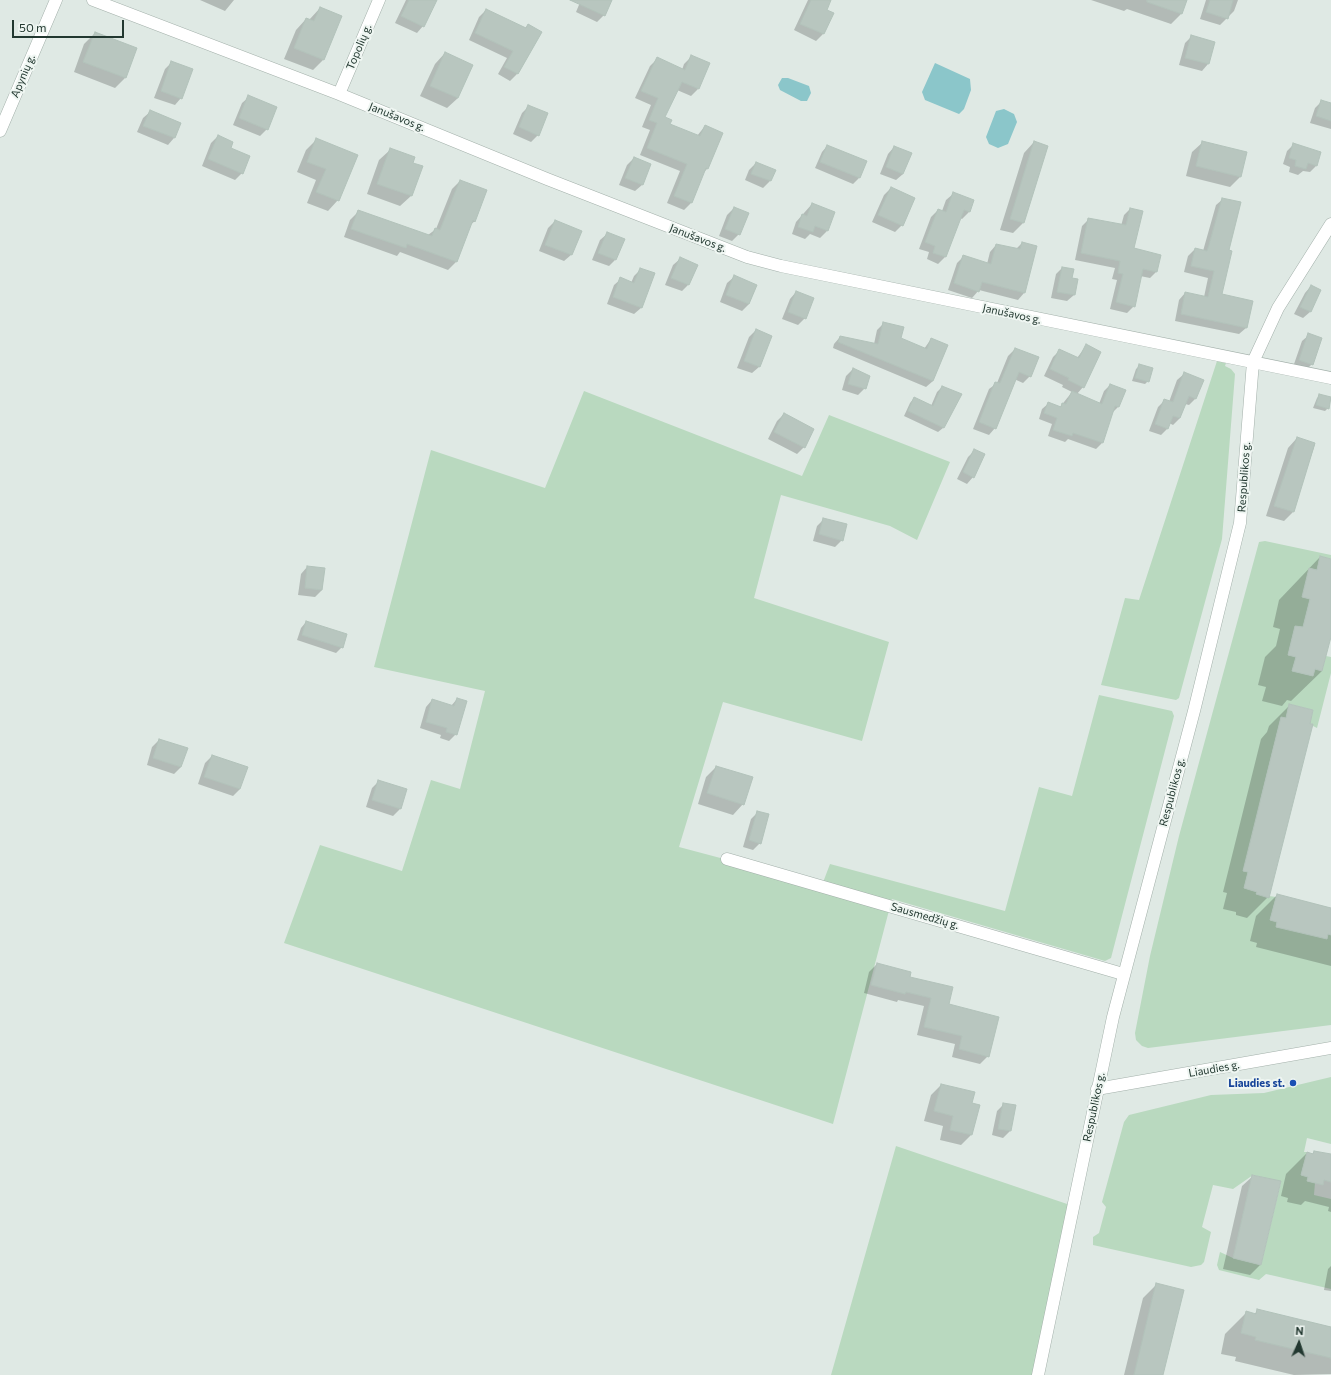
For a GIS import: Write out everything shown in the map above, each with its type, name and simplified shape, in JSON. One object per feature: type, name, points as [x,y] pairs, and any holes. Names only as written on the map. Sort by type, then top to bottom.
[{"type":"street","name":"Apynių g.","points":[[0,131],[56,0]]},
{"type":"street","name":"Janušavos g.","points":[[93,0],[339,94],[547,179],[747,257],[781,266],[1331,378]]},
{"type":"street","name":"Topolių g.","points":[[339,94],[379,0]]},
{"type":"street","name":"Respublikos g.","points":[[1038,1375],[1097,1090],[1124,974],[1194,711],[1240,523],[1253,362],[1278,308],[1331,224]]},
{"type":"street","name":"Sausmedžių g.","points":[[727,859],[1124,974]]},
{"type":"street","name":"Liaudies g.","points":[[1097,1090],[1331,1048]]},
{"type":"green space","points":[[1217,361],[1226,363],[1225,366],[1231,369],[1235,374],[1222,539],[1179,698],[1176,700],[1101,685],[1125,598],[1139,600]]},
{"type":"green space","points":[[584,391],[802,476],[829,415],[950,462],[917,540],[890,526],[781,495],[754,598],[889,642],[862,741],[723,702],[679,847],[822,885],[830,864],[1005,911],[1039,787],[1072,796],[1099,695],[1172,711],[1174,716],[1111,958],[1105,961],[892,899],[833,1124],[284,943],[320,845],[402,871],[431,780],[460,789],[485,691],[374,667],[431,450],[545,488]]},
{"type":"green space","points":[[1265,541],[1331,555],[1331,559],[1320,556],[1317,570],[1309,568],[1303,597],[1310,599],[1303,627],[1295,626],[1288,655],[1296,657],[1292,671],[1313,676],[1315,669],[1322,671],[1326,656],[1331,657],[1331,673],[1317,728],[1309,724],[1313,710],[1289,704],[1286,718],[1281,717],[1260,801],[1265,803],[1243,871],[1248,872],[1244,888],[1257,892],[1256,894],[1276,897],[1270,920],[1277,922],[1276,927],[1331,935],[1331,1025],[1148,1048],[1142,1046],[1136,1040],[1135,1033],[1150,956],[1179,836],[1259,542]]},
{"type":"green space","points":[[1331,1077],[1331,1144],[1307,1138],[1304,1152],[1307,1152],[1301,1175],[1308,1177],[1307,1181],[1315,1183],[1314,1195],[1331,1199],[1331,1289],[1266,1274],[1259,1280],[1219,1270],[1217,1265],[1220,1252],[1233,1258],[1261,1265],[1281,1182],[1253,1175],[1233,1189],[1213,1185],[1202,1227],[1211,1232],[1204,1262],[1201,1265],[1191,1267],[1093,1245],[1093,1237],[1099,1233],[1106,1207],[1102,1202],[1124,1122],[1129,1115],[1211,1095],[1264,1093]]},
{"type":"green space","points":[[896,1146],[1073,1206],[1038,1375],[831,1375]]},
{"type":"water","points":[[935,63],[970,79],[971,90],[964,109],[959,114],[925,100],[922,92]]},
{"type":"water","points":[[782,78],[788,78],[809,86],[811,93],[807,101],[801,101],[780,90],[778,85]]},
{"type":"water","points":[[1004,109],[1014,114],[1017,122],[1008,144],[998,148],[989,144],[986,137],[996,111]]},
{"type":"building","points":[[409,0],[437,0],[424,27],[401,16]]},
{"type":"building","points":[[570,0],[612,0],[605,16]]},
{"type":"building","points":[[811,0],[831,0],[827,10],[834,13],[824,34],[800,24]]},
{"type":"building","points":[[1147,0],[1187,0],[1182,14],[1147,2]]},
{"type":"building","points":[[1210,0],[1233,0],[1228,19],[1206,12]]},
{"type":"building","points":[[320,7],[342,16],[324,60],[294,48],[306,18],[314,21]]},
{"type":"building","points":[[486,9],[526,28],[528,24],[542,32],[518,74],[504,67],[513,51],[475,33]]},
{"type":"building","points":[[95,32],[137,48],[126,78],[83,62]]},
{"type":"building","points":[[1191,35],[1215,42],[1209,64],[1185,58]]},
{"type":"building","points":[[445,52],[473,65],[458,98],[430,86]]},
{"type":"building","points":[[691,55],[710,63],[699,89],[682,82],[665,117],[672,120],[670,124],[700,136],[705,125],[723,133],[708,169],[706,168],[692,203],[674,196],[687,164],[647,148],[657,123],[649,120],[658,98],[641,91],[657,57],[685,70]]},
{"type":"building","points":[[171,61],[193,69],[182,99],[161,91]]},
{"type":"building","points":[[248,95],[277,107],[268,130],[239,118]]},
{"type":"building","points":[[1321,100],[1331,103],[1331,121],[1316,116]]},
{"type":"building","points":[[528,105],[548,113],[539,136],[519,127]]},
{"type":"building","points":[[150,110],[181,123],[175,138],[143,126]]},
{"type":"building","points":[[218,135],[233,142],[231,148],[250,156],[243,174],[208,159]]},
{"type":"building","points":[[316,138],[358,155],[339,201],[316,192],[326,169],[307,162]]},
{"type":"building","points":[[1034,141],[1048,146],[1024,223],[1010,219]]},
{"type":"building","points":[[1202,141],[1247,152],[1241,177],[1196,166]]},
{"type":"building","points":[[1293,143],[1321,152],[1317,166],[1308,163],[1306,169],[1295,166],[1296,160],[1289,158]]},
{"type":"building","points":[[827,145],[867,161],[860,178],[820,162]]},
{"type":"building","points":[[894,146],[912,153],[903,174],[886,167]]},
{"type":"building","points":[[390,148],[415,157],[413,163],[423,166],[412,196],[377,184]]},
{"type":"building","points":[[634,157],[651,164],[643,185],[625,178]]},
{"type":"building","points":[[756,162],[776,170],[771,181],[751,174]]},
{"type":"building","points":[[460,180],[487,190],[475,222],[473,220],[457,262],[407,244],[406,248],[351,229],[358,210],[432,236],[435,228],[440,230]]},
{"type":"building","points":[[891,187],[915,198],[903,226],[878,215]]},
{"type":"building","points":[[953,192],[974,200],[970,212],[964,210],[946,257],[933,253],[935,246],[925,242],[938,209],[946,212]]},
{"type":"building","points":[[1222,198],[1241,202],[1229,250],[1232,251],[1222,294],[1253,301],[1247,328],[1181,314],[1185,292],[1208,297],[1214,271],[1191,266],[1195,248],[1207,251]]},
{"type":"building","points":[[812,203],[835,212],[828,231],[815,226],[813,232],[798,227],[802,214],[807,216]]},
{"type":"building","points":[[734,207],[749,213],[740,235],[725,229]]},
{"type":"building","points":[[1130,208],[1143,211],[1134,248],[1161,255],[1157,272],[1143,269],[1135,307],[1116,302],[1123,274],[1118,273],[1120,261],[1081,253],[1088,218],[1126,225]]},
{"type":"building","points":[[555,220],[582,231],[572,255],[545,245]]},
{"type":"building","points":[[607,232],[625,239],[616,260],[598,253]]},
{"type":"building","points":[[1022,242],[1037,246],[1025,293],[982,282],[979,292],[954,283],[963,255],[991,264],[996,244],[1020,249]]},
{"type":"building","points":[[680,257],[698,265],[689,285],[671,278]]},
{"type":"building","points":[[1062,267],[1074,269],[1072,278],[1078,279],[1075,295],[1057,292]]},
{"type":"building","points":[[640,268],[655,273],[642,308],[613,297],[620,277],[634,283]]},
{"type":"building","points":[[734,275],[757,285],[749,304],[726,295]]},
{"type":"building","points":[[1311,285],[1321,290],[1311,312],[1300,307]]},
{"type":"building","points":[[796,291],[814,298],[806,319],[788,312]]},
{"type":"building","points":[[883,322],[904,327],[901,338],[927,349],[931,338],[948,345],[933,381],[838,342],[840,336],[878,344]]},
{"type":"building","points":[[756,329],[772,336],[760,367],[744,361]]},
{"type":"building","points":[[1308,333],[1322,338],[1313,365],[1299,360]]},
{"type":"building","points":[[1086,344],[1101,352],[1084,388],[1068,380],[1069,378],[1050,369],[1059,349],[1079,358]]},
{"type":"building","points":[[1015,348],[1039,357],[1031,377],[1019,372],[996,429],[979,422],[995,382],[1000,383]]},
{"type":"building","points":[[1139,364],[1153,368],[1149,382],[1135,378]]},
{"type":"building","points":[[853,368],[870,376],[866,389],[848,384]]},
{"type":"building","points":[[1184,372],[1204,380],[1196,399],[1189,396],[1180,418],[1173,416],[1168,429],[1155,424],[1164,399],[1173,402]]},
{"type":"building","points":[[1110,384],[1126,390],[1119,407],[1115,406],[1103,443],[1073,433],[1072,436],[1053,430],[1057,418],[1044,413],[1048,402],[1061,407],[1062,403],[1066,404],[1072,391],[1102,404]]},
{"type":"building","points":[[942,386],[962,394],[944,428],[908,411],[914,397],[933,406]]},
{"type":"building","points":[[1319,394],[1331,397],[1329,409],[1316,405]]},
{"type":"building","points":[[784,413],[814,429],[805,448],[774,432]]},
{"type":"building","points":[[1297,437],[1315,443],[1294,512],[1274,506]]},
{"type":"building","points":[[974,449],[985,454],[974,478],[963,472]]},
{"type":"building","points":[[823,518],[847,524],[843,541],[819,534]]},
{"type":"building","points":[[1320,556],[1331,559],[1331,637],[1322,671],[1315,669],[1313,676],[1292,671],[1296,657],[1288,655],[1295,626],[1303,627],[1310,599],[1302,597],[1309,568],[1317,570]]},
{"type":"building","points":[[307,566],[325,568],[322,590],[305,588]]},
{"type":"building","points":[[306,621],[347,634],[343,648],[302,635]]},
{"type":"building","points":[[457,698],[467,701],[457,735],[446,732],[447,728],[426,722],[432,699],[454,706]]},
{"type":"building","points":[[1289,704],[1313,710],[1310,724],[1313,724],[1269,898],[1244,888],[1248,872],[1243,871],[1281,717],[1286,718]]},
{"type":"building","points":[[159,739],[188,748],[181,767],[153,758]]},
{"type":"building","points":[[212,755],[248,767],[240,789],[204,777]]},
{"type":"building","points":[[716,766],[753,777],[744,805],[707,793]]},
{"type":"building","points":[[378,780],[407,789],[401,809],[372,800]]},
{"type":"building","points":[[757,811],[769,814],[761,844],[749,840]]},
{"type":"building","points":[[1277,894],[1331,908],[1331,935],[1328,934],[1327,939],[1276,927],[1277,922],[1270,920]]},
{"type":"building","points":[[877,963],[911,972],[910,977],[953,987],[949,1004],[999,1017],[989,1057],[959,1049],[962,1036],[924,1027],[931,998],[906,992],[905,994],[871,985]]},
{"type":"building","points":[[941,1084],[975,1092],[972,1103],[980,1105],[972,1135],[950,1130],[953,1116],[934,1111]]},
{"type":"building","points":[[1003,1103],[1016,1105],[1011,1131],[998,1129]]},
{"type":"building","points":[[1314,1151],[1331,1154],[1331,1182],[1324,1180],[1323,1185],[1307,1181],[1308,1177],[1301,1175],[1307,1152],[1313,1154]]},
{"type":"building","points":[[1252,1175],[1281,1181],[1261,1265],[1233,1258]]},
{"type":"building","points":[[1156,1283],[1184,1290],[1163,1375],[1134,1375]]},
{"type":"building","points":[[1257,1309],[1331,1327],[1331,1358],[1255,1340],[1256,1337],[1241,1333],[1246,1311],[1256,1314]]},
{"type":"place","name":"Liaudies st.","points":[[1293,1083]]}]
